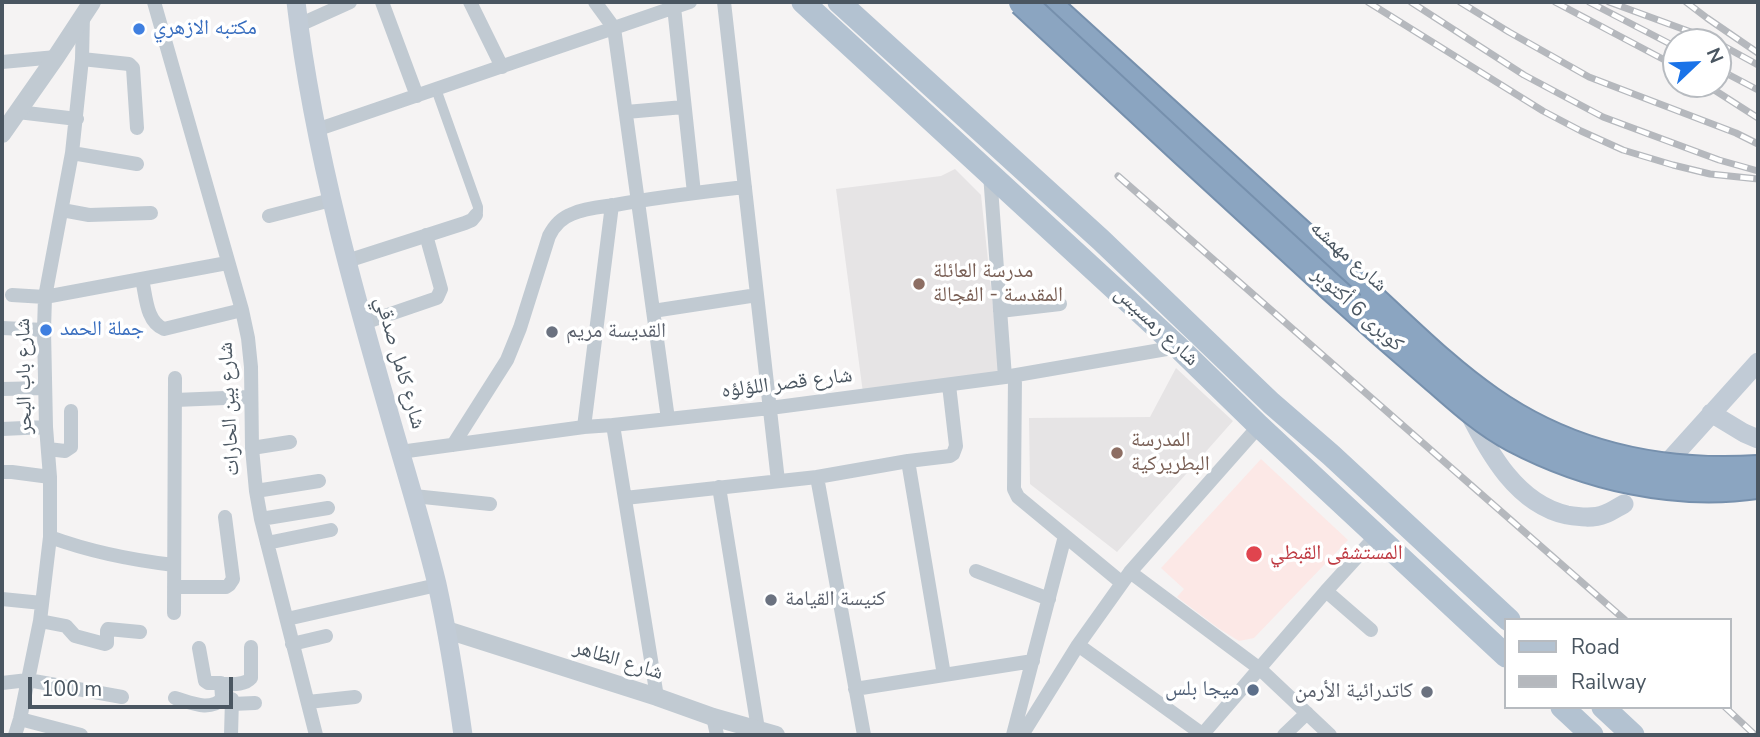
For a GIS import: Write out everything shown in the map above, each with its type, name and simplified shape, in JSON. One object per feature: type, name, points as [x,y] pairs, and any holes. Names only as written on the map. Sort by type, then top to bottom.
[{"type":"highway","name":"كوبرى 6 أكتوبر","points":[[1022,2],[1381,332],[1483,419],[1538,450],[1626,480],[1701,490],[1729,489],[1758,483]]},
{"type":"highway","name":"كوبرى 6 أكتوبر","points":[[1046,2],[1425,347],[1491,401],[1553,436],[1620,459],[1689,470],[1758,469]]},
{"type":"highway","points":[[1237,187],[1249,204],[1452,389],[1495,419],[1541,445],[1590,466],[1638,478],[1687,484],[1758,483]]},
{"type":"main road","name":"شارع كامل صدقي","points":[[296,2],[316,130],[331,200],[437,585],[463,735]]},
{"type":"main road","name":"شارع رمسيس","points":[[803,2],[1178,347],[1504,654]]},
{"type":"main road","name":"شارع رمسيس","points":[[839,2],[1101,240],[1270,403],[1331,455],[1507,618]]},
{"type":"main road","name":"شارع مهمشه","points":[[1035,2],[1450,380],[1497,462],[1529,497],[1559,513],[1586,517],[1605,514],[1624,504]]},
{"type":"main road","points":[[1668,462],[1758,362]]},
{"type":"main road","points":[[1711,413],[1758,439]]},
{"type":"main road","points":[[1564,709],[1589,734]]},
{"type":"main road","points":[[1605,709],[1633,735]]},
{"type":"street","name":"شارع بين الحارات","points":[[154,2],[242,310],[251,368],[252,448],[256,491],[316,735]]},
{"type":"street","points":[[299,25],[350,2]]},
{"type":"street","points":[[382,2],[417,96]]},
{"type":"street","points":[[470,2],[502,66]]},
{"type":"street","points":[[595,2],[614,28],[668,419]]},
{"type":"street","points":[[316,130],[690,2]]},
{"type":"street","points":[[724,2],[778,481]]},
{"type":"street","points":[[2,134],[87,8]]},
{"type":"street","name":"شارع باب البحر","points":[[15,735],[40,621],[50,537],[45,297],[72,153],[87,8]]},
{"type":"street","points":[[674,8],[694,193]]},
{"type":"street","points":[[2,62],[56,57]]},
{"type":"street","points":[[82,60],[130,64],[133,68],[137,128]]},
{"type":"street","points":[[347,261],[465,223],[476,215],[478,207],[436,89]]},
{"type":"street","points":[[626,112],[684,107]]},
{"type":"street","points":[[18,112],[77,118]]},
{"type":"street","points":[[72,153],[137,163]]},
{"type":"street","points":[[990,173],[1000,311],[1010,376],[1014,489],[1018,496],[1065,536],[1259,669],[1330,735]]},
{"type":"street","points":[[453,445],[499,375],[510,352],[549,236],[561,219],[571,214],[612,205],[745,187]]},
{"type":"street","points":[[269,216],[331,200]]},
{"type":"street","points":[[584,427],[612,205]]},
{"type":"street","points":[[61,210],[89,215],[150,213]]},
{"type":"street","points":[[364,323],[437,298],[441,289],[426,235]]},
{"type":"street","points":[[12,295],[45,297],[228,263]]},
{"type":"street","points":[[142,279],[152,319],[156,326],[164,329],[242,310]]},
{"type":"street","points":[[653,311],[757,295]]},
{"type":"street","points":[[1000,311],[1060,304]]},
{"type":"street","points":[[2,328],[44,330]]},
{"type":"street","name":"شارع قصر اللؤلؤه","points":[[400,452],[584,427],[770,408],[949,385],[1178,347]]},
{"type":"street","points":[[174,614],[175,378]]},
{"type":"street","points":[[625,498],[817,477],[953,454],[956,446],[949,385]]},
{"type":"street","points":[[2,389],[45,388]]},
{"type":"street","points":[[175,400],[250,397]]},
{"type":"street","points":[[48,449],[65,451],[71,447],[71,411]]},
{"type":"street","points":[[613,425],[657,697]]},
{"type":"street","points":[[1022,735],[1078,645],[1126,578],[1259,426]]},
{"type":"street","points":[[2,429],[46,427]]},
{"type":"street","points":[[252,448],[290,442]]},
{"type":"street","points":[[908,461],[944,675]]},
{"type":"street","points":[[2,472],[50,477]]},
{"type":"street","points":[[817,477],[864,735]]},
{"type":"street","points":[[256,491],[320,481]]},
{"type":"street","points":[[719,487],[758,729]]},
{"type":"street","points":[[414,496],[490,504]]},
{"type":"street","points":[[261,519],[328,508]]},
{"type":"street","points":[[174,587],[226,587],[232,582],[225,517]]},
{"type":"street","points":[[267,543],[331,530]]},
{"type":"street","points":[[1078,645],[1202,735],[1377,535]]},
{"type":"street","points":[[1013,735],[1065,536]]},
{"type":"street","points":[[50,537],[111,556],[174,565]]},
{"type":"street","points":[[976,571],[1049,599]]},
{"type":"street","points":[[287,619],[437,585]]},
{"type":"street","points":[[1326,591],[1371,630]]},
{"type":"street","points":[[2,600],[42,603]]},
{"type":"street","points":[[40,621],[66,626],[75,636],[105,644],[108,629],[140,632]]},
{"type":"street","name":"شارع الظاهر","points":[[447,631],[776,735]]},
{"type":"street","points":[[292,644],[326,636]]},
{"type":"street","points":[[199,648],[205,681],[226,695],[255,703]]},
{"type":"street","points":[[175,698],[213,706],[251,678],[250,648]]},
{"type":"street","points":[[855,689],[1032,661]]},
{"type":"street","points":[[2,682],[28,680],[122,697]]},
{"type":"street","points":[[226,695],[231,735]]},
{"type":"street","points":[[309,702],[355,697]]},
{"type":"street","points":[[1284,735],[1307,712]]},
{"type":"street","points":[[713,717],[717,735]]},
{"type":"street","points":[[20,719],[82,735]]},
{"type":"shaded area","name":"مدرسة العائلة المقدسة - الفجالة","points":[[955,169],[981,195],[1000,373],[863,393],[836,189],[941,176]]},
{"type":"shaded area","name":"المدرسة البطريركية","points":[[1176,368],[1233,421],[1117,552],[1030,484],[1029,418],[1150,417]]},
{"type":"shaded area","name":"المستشفى القبطي","points":[[1261,459],[1348,540],[1254,638],[1239,641],[1177,597],[1184,589],[1161,568]]},
{"type":"railway","points":[[1368,2],[1543,111],[1581,131],[1623,150],[1673,165],[1710,174],[1758,179]]},
{"type":"railway","points":[[1411,2],[1524,75],[1603,117],[1719,160],[1758,171]]},
{"type":"railway","points":[[1460,2],[1589,77],[1736,133],[1758,144]]},
{"type":"railway","points":[[1555,2],[1662,59]]},
{"type":"railway","points":[[1589,2],[1662,40]]},
{"type":"railway","points":[[1609,2],[1680,28]]},
{"type":"railway","points":[[1686,2],[1758,53]]},
{"type":"railway","points":[[1732,51],[1758,65]]},
{"type":"railway","points":[[1732,76],[1758,90]]},
{"type":"railway","points":[[1727,98],[1758,118]]},
{"type":"railway","points":[[1118,176],[1623,618]]},
{"type":"railway","points":[[1727,709],[1755,735]]},
{"type":"place","name":"مكتبه الازهري","points":[[139,29]]},
{"type":"place","name":"مدرسة العائلة المقدسة - الفجالة","points":[[919,284]]},
{"type":"place","name":"جملة الحمد","points":[[46,330]]},
{"type":"place","name":"القديسة مريم","points":[[552,332]]},
{"type":"place","name":"المدرسة البطريركية","points":[[1117,453]]},
{"type":"place","name":"المستشفى القبطي","points":[[1254,554]]},
{"type":"place","name":"كنيسة القيامة","points":[[771,600]]},
{"type":"place","name":"ميجا بلس","points":[[1253,690]]},
{"type":"place","name":"كاتدرائية الأرمن","points":[[1427,692]]}]
